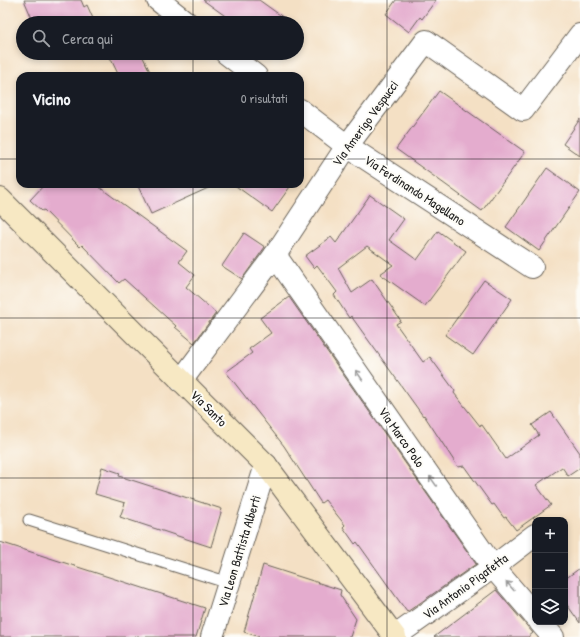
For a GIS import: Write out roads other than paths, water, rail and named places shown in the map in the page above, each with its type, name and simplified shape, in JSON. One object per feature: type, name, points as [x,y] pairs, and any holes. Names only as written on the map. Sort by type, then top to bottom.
[{"type":"street","points":[[158,0],[179,16]]},
{"type":"street","name":"Via Amerigo Vespucci","points":[[181,381],[275,255],[347,146],[426,41],[523,110],[580,35]]},
{"type":"street","points":[[235,60],[251,72]]},
{"type":"street","name":"Via Ferdinando Magellano","points":[[304,113],[347,146],[532,267]]},
{"type":"street","name":"Via Santo","points":[[0,199],[266,465],[394,637]]},
{"type":"street","name":"Via Marco Polo","points":[[275,255],[493,567],[532,612]]},
{"type":"street","name":"Via Leon Battista Alberti","points":[[212,637],[266,465]]},
{"type":"street","name":"Via Antonio Pigafetta","points":[[394,637],[493,567],[532,537]]},
{"type":"street","points":[[543,625],[553,637]]},
{"type":"lane","points":[[29,520],[229,583]]}]
